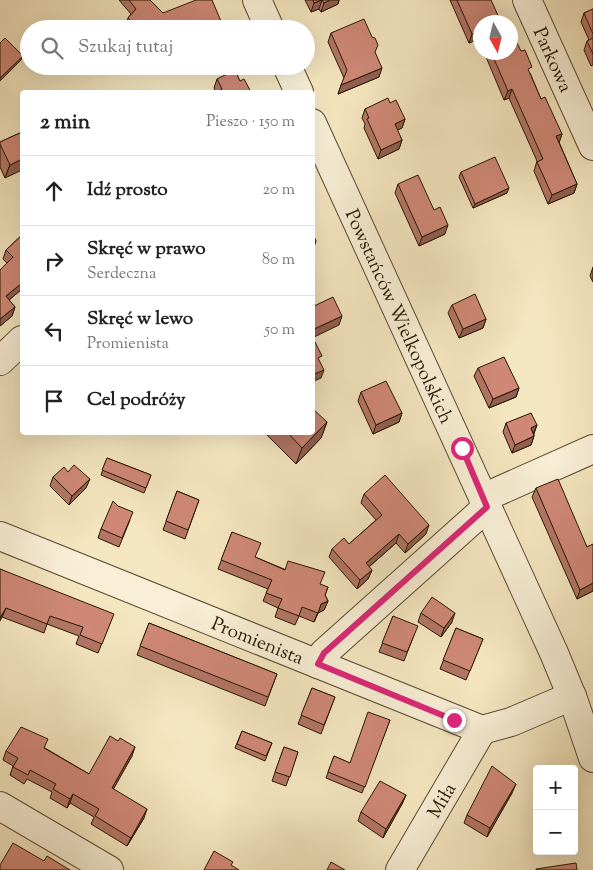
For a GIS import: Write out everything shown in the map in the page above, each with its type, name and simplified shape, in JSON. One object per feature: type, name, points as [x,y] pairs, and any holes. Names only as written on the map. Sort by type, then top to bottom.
[{"type":"street","points":[[257,0],[266,20]]},
{"type":"street","name":"Parkowa","points":[[527,0],[593,146]]},
{"type":"street","points":[[291,75],[298,90]]},
{"type":"street","name":"Powstańców Wielkopolskich","points":[[315,130],[572,696],[593,758]]},
{"type":"street","points":[[0,361],[20,342]]},
{"type":"street","points":[[318,664],[324,653],[485,503],[593,448]]},
{"type":"street","name":"Promienista","points":[[0,536],[482,730]]},
{"type":"street","points":[[482,730],[511,722],[572,696]]},
{"type":"street","name":"Miła","points":[[400,870],[482,730]]},
{"type":"street","points":[[0,806],[110,870]]},
{"type":"building","points":[[129,0],[150,0],[163,13],[196,0],[212,0],[220,20],[130,20],[128,18],[136,9]]},
{"type":"building","points":[[457,0],[491,0],[498,15],[473,15],[472,34]]},
{"type":"building","points":[[593,9],[593,34],[584,13]]},
{"type":"building","points":[[364,19],[378,45],[375,52],[382,68],[341,85],[347,70],[331,33]]},
{"type":"building","points":[[5,38],[20,53],[20,59],[0,78],[0,43]]},
{"type":"building","points":[[593,38],[593,54],[587,41]]},
{"type":"building","points":[[518,45],[521,51],[525,50],[532,67],[528,69],[541,99],[545,97],[562,134],[556,136],[577,184],[552,195],[537,162],[543,159],[512,89],[508,91],[494,60],[518,60]]},
{"type":"building","points":[[225,75],[237,75],[240,81],[244,79],[250,90],[221,90],[222,89],[217,79]]},
{"type":"building","points":[[388,98],[390,103],[396,100],[405,119],[395,124],[402,140],[381,150],[367,119],[369,118],[365,109]]},
{"type":"building","points":[[20,133],[20,160],[10,165],[0,142]]},
{"type":"building","points":[[495,157],[509,188],[475,204],[461,172]]},
{"type":"building","points":[[418,175],[434,210],[440,207],[448,225],[422,237],[398,184]]},
{"type":"building","points":[[20,237],[20,285],[6,296],[15,307],[0,319],[0,270],[13,257],[6,250]]},
{"type":"building","points":[[475,294],[486,319],[463,329],[452,305]]},
{"type":"building","points":[[333,297],[342,316],[315,329],[315,306]]},
{"type":"building","points":[[315,342],[322,356],[318,358],[324,370],[315,374]]},
{"type":"building","points":[[504,357],[519,388],[493,399],[478,368]]},
{"type":"building","points":[[386,381],[402,413],[376,425],[361,392]]},
{"type":"building","points":[[315,411],[327,422],[315,434]]},
{"type":"building","points":[[531,413],[537,425],[531,428],[534,436],[515,445],[506,423]]},
{"type":"building","points":[[290,435],[314,435],[302,448]]},
{"type":"building","points":[[107,458],[151,475],[146,488],[102,470]]},
{"type":"building","points":[[74,465],[90,479],[72,496],[53,477],[64,467],[68,472]]},
{"type":"building","points":[[385,475],[429,525],[408,544],[399,534],[366,563],[372,570],[360,580],[332,549],[344,538],[349,544],[382,515],[364,494]]},
{"type":"building","points":[[558,479],[587,547],[593,544],[593,583],[580,590],[536,488]]},
{"type":"building","points":[[177,491],[199,500],[188,530],[166,521]]},
{"type":"building","points":[[113,501],[118,506],[133,512],[122,538],[101,529]]},
{"type":"building","points":[[232,532],[261,543],[255,557],[285,570],[288,561],[325,572],[320,584],[328,587],[325,595],[328,601],[321,604],[318,613],[302,607],[299,616],[278,608],[282,599],[266,593],[272,580],[221,560]]},
{"type":"building","points":[[0,569],[114,614],[102,644],[80,635],[83,627],[50,616],[47,624],[6,608],[0,618]]},
{"type":"building","points":[[432,597],[455,613],[444,628],[421,613]]},
{"type":"building","points":[[393,616],[418,626],[407,652],[382,643]]},
{"type":"building","points":[[149,623],[277,674],[268,697],[140,646]]},
{"type":"building","points":[[456,628],[483,639],[470,671],[443,660]]},
{"type":"building","points":[[312,688],[335,697],[324,725],[301,715]]},
{"type":"building","points":[[368,712],[390,720],[365,787],[328,772],[334,756],[350,763]]},
{"type":"building","points":[[21,727],[48,739],[44,748],[89,774],[110,736],[118,741],[120,738],[135,747],[112,788],[147,809],[131,838],[95,816],[99,809],[73,794],[70,799],[53,789],[56,784],[30,770],[28,775],[13,767],[18,758],[6,751]]},
{"type":"building","points":[[242,731],[272,743],[266,756],[237,744]]},
{"type":"building","points":[[284,747],[298,752],[290,777],[275,772]]},
{"type":"building","points":[[492,766],[516,784],[490,828],[467,815]]},
{"type":"building","points":[[380,781],[406,795],[386,829],[361,812]]},
{"type":"building","points":[[13,843],[44,861],[47,856],[70,870],[0,870],[0,865]]},
{"type":"building","points":[[214,851],[233,862],[231,865],[239,870],[204,870]]},
{"type":"building","points":[[331,862],[345,870],[327,870]]},
{"type":"building","points":[[576,863],[577,870],[536,870],[536,869]]},
{"type":"route","points":[[454,720],[318,664],[324,653],[487,507],[462,448]]}]
